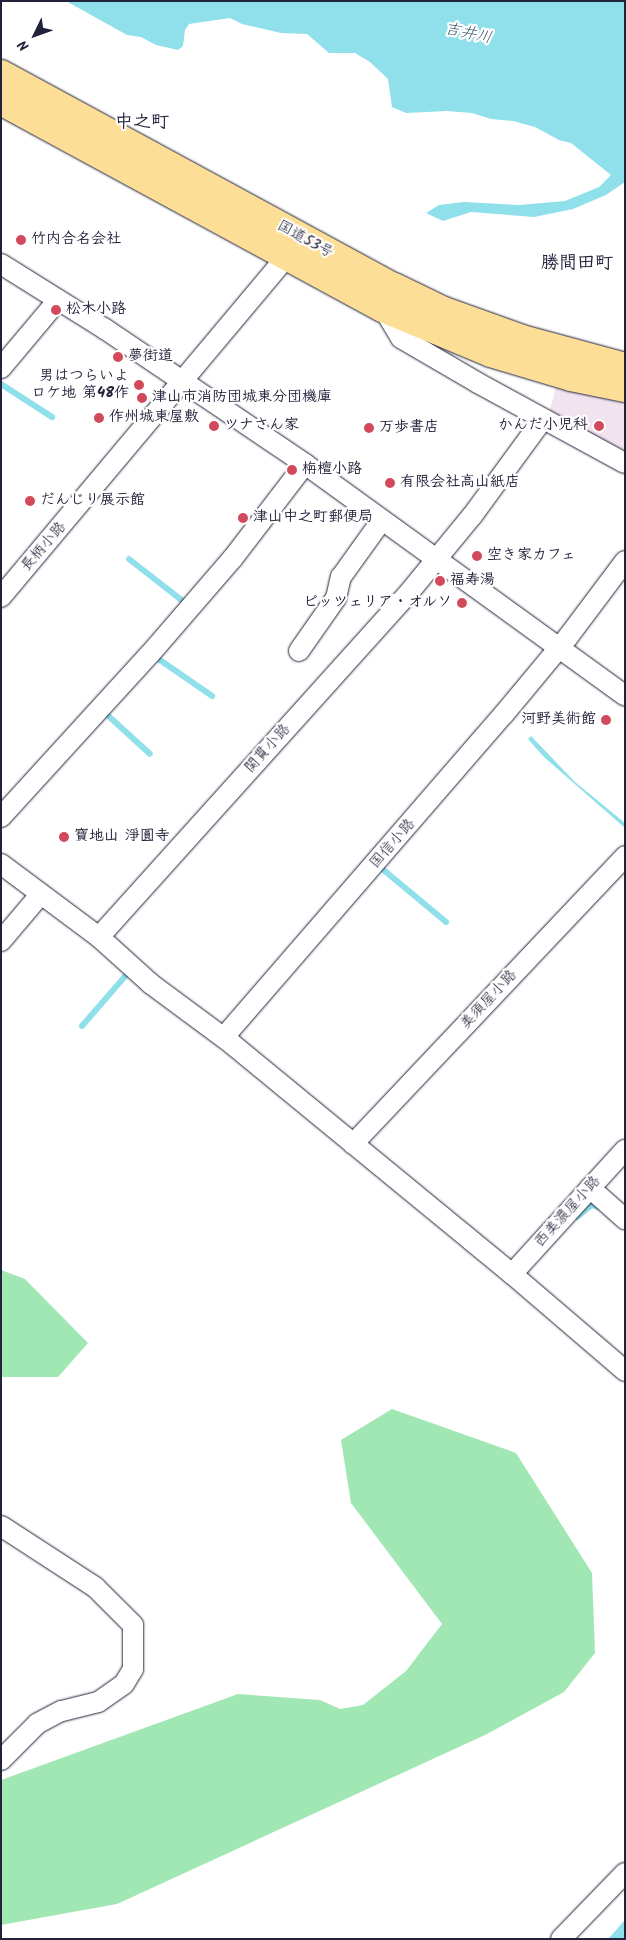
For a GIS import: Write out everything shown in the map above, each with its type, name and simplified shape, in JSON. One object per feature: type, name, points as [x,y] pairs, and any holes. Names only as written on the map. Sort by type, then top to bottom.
[{"type":"highway","name":"国道53号","points":[[1,74],[394,288],[444,311],[522,339],[625,367]]},
{"type":"highway","name":"国道53号","points":[[4,108],[383,308],[490,353],[571,377],[625,388]]},
{"type":"street","name":"長柄小路","points":[[1,597],[287,256]]},
{"type":"street","points":[[1,264],[106,329],[305,464],[625,696]]},
{"type":"street","points":[[1,368],[58,300]]},
{"type":"street","points":[[383,308],[401,338],[543,419],[625,463]]},
{"type":"street","name":"関貫小路","points":[[99,937],[436,560],[472,516],[543,419]]},
{"type":"street","points":[[1,817],[150,654],[233,558],[305,464]]},
{"type":"street","points":[[299,651],[336,598],[341,577],[382,520]]},
{"type":"street","name":"国信小路","points":[[224,1037],[436,795],[558,648],[625,561]]},
{"type":"street","name":"美須屋小路","points":[[352,1144],[625,856]]},
{"type":"street","points":[[1,864],[40,895],[99,937],[151,984],[224,1037],[512,1274],[625,1371]]},
{"type":"street","points":[[1,941],[40,895]]},
{"type":"street","name":"西美濃屋小路","points":[[512,1274],[625,1150]]},
{"type":"street","points":[[590,1188],[625,1219]]},
{"type":"street","points":[[1,1526],[95,1587],[133,1625],[132,1669],[124,1684],[98,1702],[61,1711],[38,1724],[1,1760]]},
{"type":"street","points":[[561,1939],[625,1873]]},
{"type":"shaded area","name":"かんだ小児科","points":[[556,387],[625,403],[625,455],[549,413]]},
{"type":"green space","points":[[1,1270],[25,1279],[88,1343],[58,1377],[1,1377]]},
{"type":"green space","points":[[392,1409],[516,1453],[592,1573],[595,1653],[564,1692],[485,1735],[117,1904],[1,1925],[1,1780],[238,1694],[320,1700],[340,1709],[363,1705],[406,1671],[442,1624],[351,1503],[341,1440]]},
{"type":"water","name":"吉井川","points":[[66,1],[625,1],[625,182],[606,195],[573,209],[534,217],[471,212],[443,221],[426,213],[439,205],[464,202],[519,205],[565,201],[599,187],[611,175],[571,143],[559,140],[535,127],[513,121],[491,119],[472,113],[447,111],[406,113],[392,107],[388,79],[370,62],[355,53],[329,53],[307,34],[281,33],[242,24],[230,18],[189,24],[185,30],[183,46],[178,50],[156,45],[141,37],[127,35]]},
{"type":"water","points":[[531,736],[575,782],[625,823],[625,828],[544,757],[528,739]]},
{"type":"water","points":[[625,1920],[625,1939],[608,1939]]},
{"type":"waterway","points":[[1,384],[52,417]]},
{"type":"waterway","points":[[129,559],[184,602]]},
{"type":"waterway","points":[[157,658],[212,696]]},
{"type":"waterway","points":[[104,712],[150,754]]},
{"type":"waterway","points":[[380,867],[446,922]]},
{"type":"waterway","points":[[82,1026],[127,974]]},
{"type":"waterway","points":[[577,1217],[592,1205],[602,1208]]},
{"type":"place","name":"竹内合名会社","points":[[21,240]]},
{"type":"place","name":"松木小路","points":[[56,310]]},
{"type":"place","name":"夢街道","points":[[118,357]]},
{"type":"place","name":"男はつらいよ ロケ地 第48作","points":[[139,385]]},
{"type":"place","name":"津山市消防団城東分団機庫","points":[[142,398]]},
{"type":"place","name":"作州城東屋敷","points":[[99,418]]},
{"type":"place","name":"ツナさん家","points":[[214,426]]},
{"type":"place","name":"かんだ小児科","points":[[599,426]]},
{"type":"place","name":"万歩書店","points":[[369,428]]},
{"type":"place","name":"栴檀小路","points":[[292,470]]},
{"type":"place","name":"有限会社高山紙店","points":[[390,483]]},
{"type":"place","name":"だんじり展示館","points":[[30,501]]},
{"type":"place","name":"津山中之町郵便局","points":[[243,518]]},
{"type":"place","name":"空き家カフェ","points":[[477,556]]},
{"type":"place","name":"福寿湯","points":[[440,581]]},
{"type":"place","name":"ピッツェリア・オルソ","points":[[462,603]]},
{"type":"place","name":"河野美術館","points":[[606,720]]},
{"type":"place","name":"寶地山 淨圓寺","points":[[64,837]]},
{"type":"district","name":"中之町","points":[[142,123]]},
{"type":"district","name":"勝間田町","points":[[577,264]]}]
